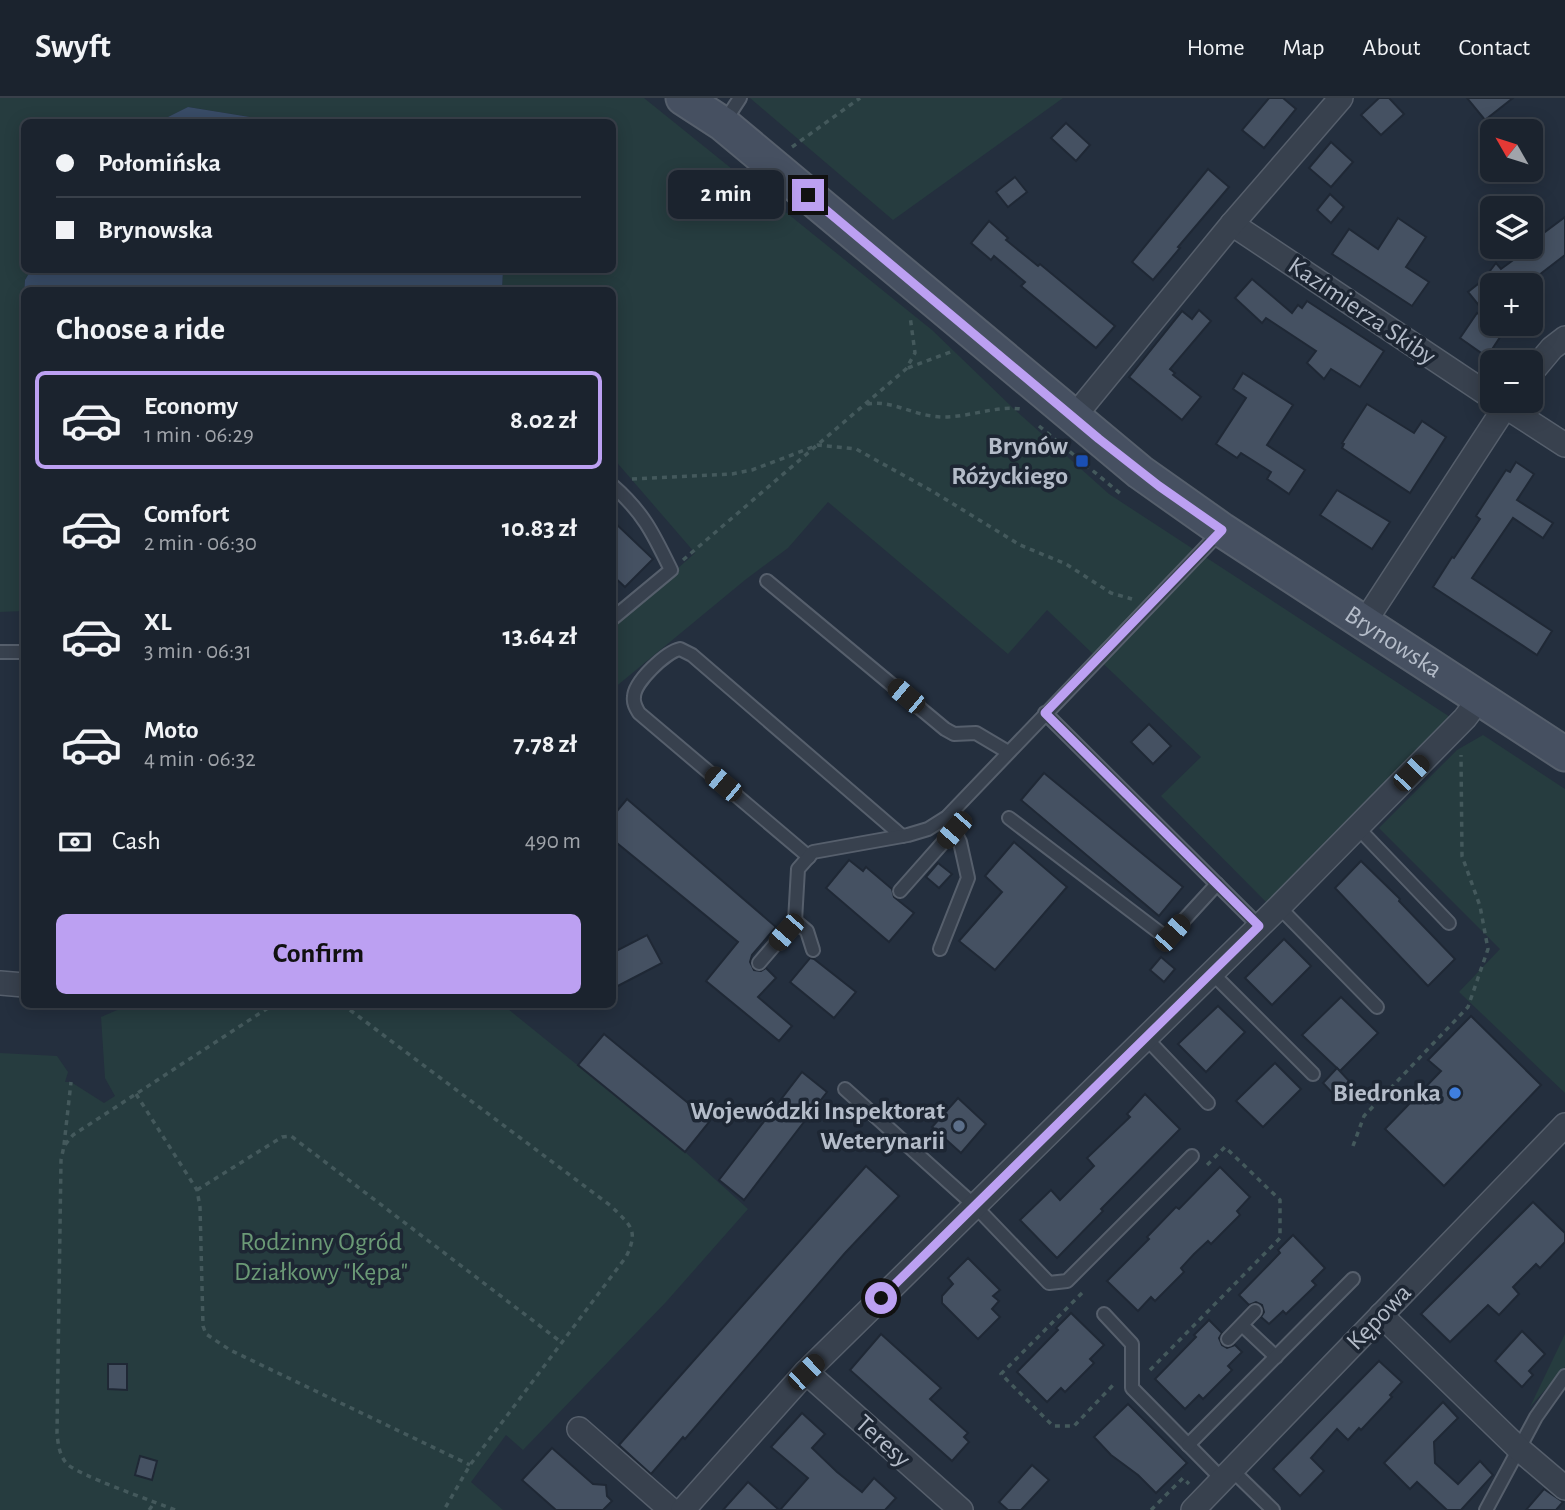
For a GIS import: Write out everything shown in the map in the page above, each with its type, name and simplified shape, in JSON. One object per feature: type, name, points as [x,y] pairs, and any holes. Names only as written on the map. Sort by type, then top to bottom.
[{"type":"main road","name":"Brynowska","points":[[683,98],[721,110],[1073,418],[1140,472],[1222,530],[1565,754]]},
{"type":"street","points":[[1073,418],[1232,223],[1341,98]]},
{"type":"street","name":"Kazimierza Skiby","points":[[1232,223],[1480,387]]},
{"type":"street","points":[[1543,359],[1565,338]]},
{"type":"street","points":[[1364,623],[1494,413]]},
{"type":"street","name":"Kazimierza Skiby","points":[[1519,413],[1565,444]]},
{"type":"street","points":[[683,1510],[806,1372],[1358,828],[1465,718],[1480,698]]},
{"type":"street","points":[[0,983],[21,985]]},
{"type":"street","name":"Kępowa","points":[[1193,1510],[1565,1125]]},
{"type":"street","points":[[1381,1315],[1519,1449],[1565,1488]]},
{"type":"street","name":"Teresy","points":[[806,1372],[961,1510]]},
{"type":"street","points":[[579,1429],[671,1510]]},
{"type":"lane","points":[[616,489],[637,507],[651,528],[671,570],[616,610]]},
{"type":"lane","points":[[759,963],[795,921],[798,869],[813,852],[902,836],[928,828],[947,817],[1222,530]]},
{"type":"lane","points":[[768,581],[945,729],[954,734],[976,733],[1008,752]]},
{"type":"lane","points":[[809,857],[639,713],[634,700],[638,685],[667,654],[680,649],[692,655],[902,836]]},
{"type":"lane","points":[[0,652],[21,652]]},
{"type":"lane","points":[[1045,713],[1259,926]]},
{"type":"lane","points":[[940,949],[968,878],[960,842],[947,817]]},
{"type":"lane","points":[[1009,818],[1164,936],[1172,933],[1217,884]]},
{"type":"lane","points":[[1358,828],[1449,923]]},
{"type":"lane","points":[[900,891],[954,830]]},
{"type":"lane","points":[[1279,907],[1377,1007]]},
{"type":"lane","points":[[795,921],[807,931],[813,950]]},
{"type":"lane","points":[[1212,973],[1313,1074]]},
{"type":"lane","points":[[1146,1038],[1208,1103]]},
{"type":"lane","points":[[845,1089],[975,1206],[1049,1283],[1067,1281],[1192,1156]]},
{"type":"lane","points":[[1188,1445],[1353,1279]]},
{"type":"lane","points":[[1228,1339],[1255,1311]]},
{"type":"lane","points":[[1104,1314],[1132,1344],[1132,1388],[1188,1445],[1273,1510]]},
{"type":"lane","points":[[1242,1325],[1276,1357]]},
{"type":"lane","points":[[1486,1510],[1550,1393],[1565,1376]]},
{"type":"path","points":[[792,147],[860,98]]},
{"type":"path","points":[[906,369],[915,353],[910,314]]},
{"type":"path","points":[[671,570],[906,369],[962,347]]},
{"type":"path","points":[[864,405],[878,402],[931,416],[953,417],[989,410],[1024,409]]},
{"type":"path","points":[[626,480],[732,474],[752,470],[818,445],[856,449],[932,491],[1020,545],[1066,565],[1111,593],[1150,604]]},
{"type":"path","points":[[1353,1146],[1364,1116],[1468,1007],[1488,949],[1480,906],[1462,856],[1461,743]]},
{"type":"path","points":[[64,1147],[72,1135],[268,1008]]},
{"type":"path","points":[[347,1008],[611,1206],[630,1225],[633,1241],[625,1257],[470,1465],[444,1510]]},
{"type":"path","points":[[71,1082],[61,1160],[57,1405],[60,1451],[68,1465],[175,1510]]},
{"type":"path","points":[[136,1094],[197,1190],[200,1207],[203,1325],[206,1334],[230,1350],[470,1465]]},
{"type":"path","points":[[197,1190],[282,1137],[291,1136],[562,1343]]},
{"type":"path","points":[[1132,1388],[1279,1238],[1279,1200],[1225,1147],[1206,1167]]},
{"type":"path","points":[[1089,1285],[1001,1374],[1053,1426],[1074,1426],[1132,1365]]},
{"type":"path","points":[[149,1510],[155,1502]]},
{"type":"green space","points":[[0,98],[644,98],[932,330],[1013,408],[1109,494],[1450,717],[1439,733],[1270,906],[1161,796],[1201,757],[1047,610],[1008,654],[828,502],[788,548],[616,687],[616,623],[695,553],[616,461],[616,287],[502,287],[503,273],[616,273],[616,119],[262,119],[188,107],[164,119],[21,119],[21,273],[29,273],[25,287],[21,287],[21,611],[0,612]]},
{"type":"green space","points":[[750,98],[1063,98],[893,220]]},
{"type":"green space","points":[[1483,735],[1565,789],[1565,1093],[1459,992],[1500,949],[1379,828],[1457,750]]},
{"type":"green space","name":"Rodzinny Ogród Działkowy \"Kępa\"","points":[[122,1008],[507,1008],[685,1152],[748,1209],[666,1302],[523,1450],[506,1435],[471,1482],[503,1510],[0,1510],[0,1053],[57,1056],[68,1072],[65,1082],[71,1082],[104,1103],[115,1096],[105,1078],[101,1017]]},
{"type":"green space","points":[[1565,1334],[1565,1367],[1530,1407]]},
{"type":"water","points":[[188,107],[262,119],[164,119]]},
{"type":"water","points":[[29,273],[503,273],[502,287],[24,287]]},
{"type":"water","points":[[21,340],[21,375],[19,370]]},
{"type":"building","points":[[1269,98],[1283,98],[1296,109],[1264,148],[1242,130]]},
{"type":"building","points":[[1379,98],[1389,98],[1404,114],[1381,135],[1361,115]]},
{"type":"building","points":[[1467,98],[1513,98],[1486,119]]},
{"type":"building","points":[[1066,123],[1090,145],[1076,161],[1051,138]]},
{"type":"building","points":[[1331,142],[1353,162],[1331,187],[1309,168]]},
{"type":"building","points":[[1208,169],[1229,187],[1153,280],[1132,262]]},
{"type":"building","points":[[1015,177],[1027,192],[1008,207],[996,192]]},
{"type":"building","points":[[1330,194],[1344,207],[1331,223],[1317,210]]},
{"type":"building","points":[[1565,217],[1565,255],[1542,273],[1488,273],[1496,263],[1501,269],[1515,259],[1543,259],[1543,234]]},
{"type":"building","points":[[1398,218],[1426,237],[1406,267],[1429,282],[1412,306],[1332,254],[1349,229],[1378,249]]},
{"type":"building","points":[[989,221],[1008,238],[1006,240],[1038,266],[1040,264],[1115,326],[1096,348],[1021,286],[1025,282],[994,256],[991,260],[971,243]]},
{"type":"building","points":[[1252,279],[1292,313],[1298,305],[1302,308],[1307,301],[1384,351],[1360,387],[1331,369],[1324,379],[1307,363],[1316,351],[1266,318],[1262,323],[1235,298]]},
{"type":"building","points":[[1480,282],[1480,307],[1468,292]]},
{"type":"building","points":[[1199,310],[1211,321],[1170,369],[1175,373],[1173,375],[1201,397],[1182,420],[1129,377],[1182,311],[1192,319]]},
{"type":"building","points":[[1477,313],[1480,315],[1480,336],[1501,336],[1492,350],[1480,352],[1460,338]]},
{"type":"building","points":[[1243,373],[1293,405],[1267,445],[1305,470],[1289,494],[1267,479],[1271,472],[1241,453],[1237,458],[1216,444],[1246,398],[1233,389]]},
{"type":"building","points":[[1367,404],[1414,433],[1422,421],[1446,437],[1410,493],[1342,448],[1342,443]]},
{"type":"building","points":[[1516,462],[1534,474],[1517,500],[1553,523],[1543,538],[1513,518],[1472,578],[1552,631],[1537,655],[1433,587],[1480,519],[1476,516],[1506,470],[1510,472]]},
{"type":"building","points":[[1337,490],[1390,522],[1372,549],[1320,515]]},
{"type":"building","points":[[616,524],[653,559],[625,587],[616,579]]},
{"type":"building","points":[[1149,724],[1171,746],[1153,764],[1131,742]]},
{"type":"building","points":[[1044,773],[1183,887],[1159,916],[1021,800]]},
{"type":"building","points":[[627,799],[776,927],[752,955],[750,962],[754,970],[761,971],[766,968],[776,978],[758,997],[792,1026],[779,1041],[706,981],[738,942],[616,842],[616,812]]},
{"type":"building","points":[[1014,842],[1067,887],[995,970],[959,941],[1002,892],[985,876]]},
{"type":"building","points":[[849,860],[863,871],[866,867],[892,889],[894,897],[914,913],[889,942],[826,888]]},
{"type":"building","points":[[1361,861],[1455,959],[1428,986],[1335,888]]},
{"type":"building","points":[[938,863],[952,874],[939,888],[926,877]]},
{"type":"building","points":[[647,935],[662,963],[616,987],[616,951]]},
{"type":"building","points":[[1284,939],[1311,966],[1272,1005],[1245,978]]},
{"type":"building","points":[[1161,957],[1175,969],[1164,982],[1150,970]]},
{"type":"building","points":[[810,958],[856,992],[834,1018],[790,982]]},
{"type":"building","points":[[1341,997],[1378,1033],[1340,1071],[1302,1035]]},
{"type":"building","points":[[1218,1006],[1245,1032],[1206,1072],[1178,1044]]},
{"type":"building","points":[[1471,1016],[1541,1085],[1444,1186],[1385,1129],[1441,1071],[1428,1060]]},
{"type":"building","points":[[604,1034],[710,1121],[685,1152],[578,1065]]},
{"type":"building","points":[[1275,1063],[1301,1089],[1263,1127],[1236,1101]]},
{"type":"building","points":[[1337,1068],[1351,1083],[1337,1098],[1323,1083]]},
{"type":"building","points":[[802,1072],[827,1092],[744,1200],[719,1180]]},
{"type":"building","points":[[1145,1094],[1180,1129],[1057,1258],[1020,1220],[1051,1190],[1060,1200],[1094,1166],[1087,1158],[1130,1117],[1127,1114]]},
{"type":"building","name":"Wojewódzki Inspektorat Weterynarii","points":[[958,1098],[986,1124],[961,1153],[932,1127]]},
{"type":"building","points":[[866,1166],[899,1196],[845,1253],[685,1439],[683,1437],[651,1474],[619,1445]]},
{"type":"building","points":[[1220,1167],[1250,1197],[1237,1211],[1240,1215],[1211,1244],[1208,1241],[1194,1254],[1181,1268],[1184,1272],[1155,1301],[1151,1297],[1138,1311],[1107,1281],[1176,1207],[1179,1209]]},
{"type":"building","points":[[1533,1202],[1565,1233],[1565,1242],[1540,1268],[1536,1264],[1513,1287],[1519,1294],[1499,1315],[1488,1305],[1450,1342],[1421,1314]]},
{"type":"building","points":[[1293,1235],[1325,1268],[1312,1281],[1316,1285],[1286,1314],[1283,1311],[1269,1324],[1261,1317],[1264,1312],[1262,1305],[1256,1302],[1249,1305],[1239,1295],[1280,1253],[1278,1250]]},
{"type":"building","points":[[968,1258],[1000,1290],[993,1296],[999,1301],[992,1309],[1000,1317],[978,1339],[942,1303],[942,1296],[953,1284],[948,1278]]},
{"type":"building","points":[[1071,1313],[1104,1345],[1090,1359],[1094,1363],[1065,1392],[1061,1388],[1047,1402],[1017,1372]]},
{"type":"building","points":[[1209,1320],[1222,1333],[1219,1338],[1222,1345],[1227,1348],[1235,1345],[1242,1352],[1228,1366],[1232,1370],[1203,1399],[1199,1395],[1185,1409],[1155,1379]]},
{"type":"building","points":[[1522,1331],[1545,1354],[1529,1371],[1533,1375],[1522,1387],[1495,1361]]},
{"type":"building","points":[[881,1334],[941,1388],[930,1399],[968,1433],[964,1437],[969,1442],[952,1461],[850,1370]]},
{"type":"building","points":[[1379,1361],[1402,1382],[1390,1395],[1392,1397],[1361,1430],[1359,1428],[1348,1440],[1337,1429],[1311,1458],[1324,1471],[1300,1496],[1273,1469]]},
{"type":"building","points":[[108,1364],[127,1364],[127,1390],[108,1389]]},
{"type":"building","points":[[1443,1402],[1458,1418],[1434,1442],[1435,1463],[1458,1484],[1480,1461],[1493,1475],[1461,1510],[1447,1510],[1417,1482],[1410,1489],[1384,1463]]},
{"type":"building","points":[[1128,1404],[1187,1463],[1156,1493],[1094,1437]]},
{"type":"building","points":[[802,1413],[825,1434],[812,1448],[837,1472],[862,1492],[874,1478],[896,1498],[885,1510],[780,1510],[808,1478],[771,1447]]},
{"type":"building","points":[[552,1448],[593,1484],[606,1485],[607,1496],[612,1501],[603,1510],[556,1510],[522,1480]]},
{"type":"building","points":[[140,1456],[157,1461],[152,1480],[135,1475]]},
{"type":"building","points":[[1032,1465],[1049,1480],[1021,1510],[1008,1510],[999,1502]]},
{"type":"building","points":[[748,1482],[779,1510],[723,1510]]},
{"type":"building","points":[[1544,1489],[1563,1502],[1556,1510],[1526,1510]]},
{"type":"place","name":"Brynów Różyckiego","points":[[1082,461]]},
{"type":"place","name":"Biedronka","points":[[1455,1093]]},
{"type":"place","name":"Wojewódzki Inspektorat Weterynarii","points":[[959,1126]]},
{"type":"route","points":[[808,195],[1099,439],[1222,530],[1045,713],[1259,926],[881,1298]]}]
